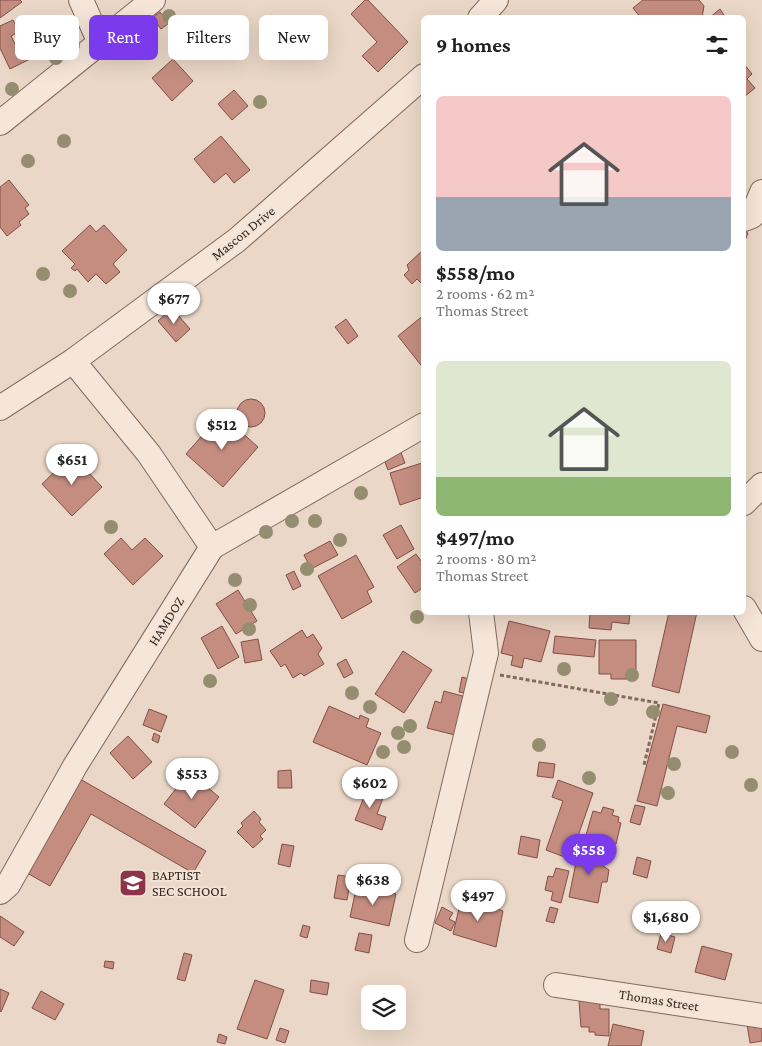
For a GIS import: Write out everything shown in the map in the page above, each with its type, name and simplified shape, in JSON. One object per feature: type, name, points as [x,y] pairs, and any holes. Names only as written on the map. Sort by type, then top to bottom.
[{"type":"street","points":[[81,0],[89,18]]},
{"type":"street","points":[[135,15],[153,0]]},
{"type":"street","points":[[483,15],[496,0]]},
{"type":"street","points":[[0,124],[89,52]]},
{"type":"street","name":"Mascon Drive","points":[[0,408],[73,361],[237,240],[421,79]]},
{"type":"street","points":[[746,218],[752,216],[762,192]]},
{"type":"street","points":[[73,361],[149,454],[212,547],[421,427]]},
{"type":"street","points":[[746,501],[762,485]]},
{"type":"street","name":"HAMDOZ","points":[[0,892],[8,885],[81,758],[212,547]]},
{"type":"street","points":[[746,611],[762,639]]},
{"type":"street","points":[[417,940],[486,654],[481,615]]},
{"type":"street","name":"Thomas Street","points":[[556,985],[762,1016]]},
{"type":"path","points":[[482,672],[659,703],[644,766]]},
{"type":"building","points":[[0,0],[20,0],[22,2],[0,18]]},
{"type":"building","points":[[365,0],[368,0],[408,42],[378,72],[362,56],[377,42],[351,14]]},
{"type":"building","points":[[643,0],[699,0],[704,6],[702,15],[639,15],[633,8]]},
{"type":"building","points":[[720,9],[724,15],[713,15]]},
{"type":"building","points":[[160,12],[168,22],[161,29],[158,25],[158,15],[156,15]]},
{"type":"building","points":[[13,20],[15,34],[11,36],[15,44],[15,60],[28,60],[10,69],[0,48],[0,26]]},
{"type":"building","points":[[174,60],[193,81],[172,101],[152,78]]},
{"type":"building","points":[[746,66],[752,74],[747,79],[755,88],[746,95]]},
{"type":"building","points":[[234,90],[248,106],[232,120],[218,104]]},
{"type":"building","points":[[221,136],[250,170],[234,183],[226,173],[214,183],[194,159]]},
{"type":"building","points":[[9,180],[29,205],[25,208],[29,214],[19,222],[21,225],[7,236],[0,227],[0,187]]},
{"type":"building","points":[[90,225],[96,232],[104,225],[127,250],[113,264],[120,272],[106,284],[96,274],[88,282],[77,269],[75,271],[71,268],[75,264],[62,251]]},
{"type":"building","points":[[421,252],[421,283],[417,279],[412,284],[404,275],[409,270],[407,265]]},
{"type":"building","points":[[172,308],[190,329],[176,342],[158,321]]},
{"type":"building","points":[[421,317],[421,365],[398,336]]},
{"type":"building","points":[[346,319],[358,336],[348,344],[335,327]]},
{"type":"building","points":[[251,399],[261,403],[265,413],[261,423],[251,427],[241,423],[237,413],[241,403]]},
{"type":"building","points":[[221,414],[258,447],[223,487],[186,454]]},
{"type":"building","points":[[400,450],[405,463],[388,470],[383,457]]},
{"type":"building","points":[[72,455],[102,487],[72,516],[42,484]]},
{"type":"building","points":[[421,463],[421,498],[400,505],[390,473]]},
{"type":"building","points":[[401,525],[414,549],[397,559],[383,535]]},
{"type":"building","points":[[121,538],[132,550],[145,538],[163,556],[133,585],[104,554]]},
{"type":"building","points":[[330,541],[338,555],[311,569],[304,555]]},
{"type":"building","points":[[416,554],[421,561],[421,589],[415,593],[397,567]]},
{"type":"building","points":[[356,555],[374,587],[367,591],[372,602],[342,619],[318,576]]},
{"type":"building","points":[[294,571],[301,586],[293,590],[286,575]]},
{"type":"building","points":[[238,590],[257,621],[236,634],[216,604]]},
{"type":"building","points":[[590,615],[630,615],[629,624],[612,622],[611,630],[589,628]]},
{"type":"building","points":[[668,615],[696,615],[679,693],[652,686]]},
{"type":"building","points":[[509,621],[550,631],[541,662],[524,658],[522,668],[511,665],[513,656],[501,653]]},
{"type":"building","points":[[222,626],[239,657],[218,669],[201,638]]},
{"type":"building","points":[[302,630],[307,638],[313,634],[322,648],[318,654],[324,664],[304,676],[301,673],[293,678],[285,664],[281,667],[270,651]]},
{"type":"building","points":[[555,636],[596,640],[594,657],[553,653]]},
{"type":"building","points":[[258,639],[262,660],[245,663],[241,642]]},
{"type":"building","points":[[599,640],[636,640],[636,672],[631,672],[631,679],[611,679],[611,674],[599,674]]},
{"type":"building","points":[[403,651],[432,670],[404,713],[375,694]]},
{"type":"building","points":[[346,659],[353,673],[344,678],[337,664]]},
{"type":"building","points":[[462,677],[473,680],[470,694],[459,692]]},
{"type":"building","points":[[444,691],[466,697],[455,735],[427,728],[435,701],[441,703]]},
{"type":"building","points":[[663,704],[710,716],[706,733],[677,726],[657,806],[637,801]]},
{"type":"building","points":[[329,706],[359,719],[360,715],[369,719],[366,727],[381,733],[367,765],[313,742]]},
{"type":"building","points":[[149,709],[167,716],[161,732],[143,725]]},
{"type":"building","points":[[154,733],[160,736],[158,743],[152,740]]},
{"type":"building","points":[[128,736],[152,762],[133,779],[110,753]]},
{"type":"building","points":[[539,762],[555,764],[553,778],[537,776]]},
{"type":"building","points":[[291,770],[292,788],[278,788],[278,771]]},
{"type":"building","points":[[189,772],[219,797],[195,828],[164,804]]},
{"type":"building","points":[[80,779],[206,851],[193,873],[91,814],[50,886],[27,873]]},
{"type":"building","points":[[558,780],[593,793],[570,859],[546,850],[563,801],[552,797]]},
{"type":"building","points":[[360,784],[372,788],[369,793],[383,798],[377,814],[386,817],[382,830],[355,820],[364,797],[356,794]]},
{"type":"building","points":[[635,805],[645,807],[640,825],[630,822]]},
{"type":"building","points":[[603,807],[614,810],[612,815],[619,817],[618,822],[621,823],[616,844],[610,842],[608,849],[584,842],[593,811],[601,813]]},
{"type":"building","points":[[254,811],[261,819],[259,822],[266,830],[260,836],[263,839],[253,848],[237,832],[243,826],[241,823]]},
{"type":"building","points":[[521,836],[540,840],[537,858],[518,854]]},
{"type":"building","points":[[282,844],[294,846],[290,867],[278,864]]},
{"type":"building","points":[[579,848],[606,853],[603,866],[609,870],[607,882],[602,882],[598,903],[569,897]]},
{"type":"building","points":[[637,857],[651,861],[647,878],[633,874]]},
{"type":"building","points":[[556,868],[569,871],[561,903],[551,900],[553,892],[545,890],[548,876],[553,877]]},
{"type":"building","points":[[338,875],[351,877],[347,900],[334,898]]},
{"type":"building","points":[[357,885],[396,894],[389,926],[350,917]]},
{"type":"building","points":[[462,896],[503,911],[496,947],[453,934]]},
{"type":"building","points":[[442,907],[453,913],[449,919],[455,922],[451,931],[435,923]]},
{"type":"building","points":[[550,907],[558,909],[554,923],[546,921]]},
{"type":"building","points":[[0,916],[24,932],[14,946],[0,937]]},
{"type":"building","points":[[303,925],[310,927],[307,938],[300,936]]},
{"type":"building","points":[[359,933],[372,935],[369,953],[355,950]]},
{"type":"building","points":[[661,933],[675,937],[671,953],[657,949]]},
{"type":"building","points":[[702,946],[732,954],[725,980],[695,972]]},
{"type":"building","points":[[184,953],[192,955],[185,981],[177,979]]},
{"type":"building","points":[[105,961],[114,962],[113,969],[104,967]]},
{"type":"building","points":[[255,980],[284,990],[267,1039],[237,1029]]},
{"type":"building","points":[[311,980],[329,983],[327,995],[310,992]]},
{"type":"building","points":[[0,989],[9,993],[1,1012],[0,1011]]},
{"type":"building","points":[[41,991],[64,1004],[55,1020],[32,1008]]},
{"type":"building","points":[[579,1001],[600,1002],[600,1009],[609,1009],[609,1036],[595,1035],[595,1032],[589,1032],[589,1027],[581,1027]]},
{"type":"building","points":[[753,1022],[754,1028],[762,1026],[762,1041],[750,1043],[747,1024]]},
{"type":"building","points":[[613,1024],[644,1031],[641,1046],[608,1046]]},
{"type":"building","points":[[280,1028],[289,1031],[285,1043],[276,1040]]},
{"type":"building","points":[[219,1034],[227,1037],[225,1044],[217,1042]]},
{"type":"place","name":"BAPTIST SEC SCHOOL","points":[[133,883]]}]
